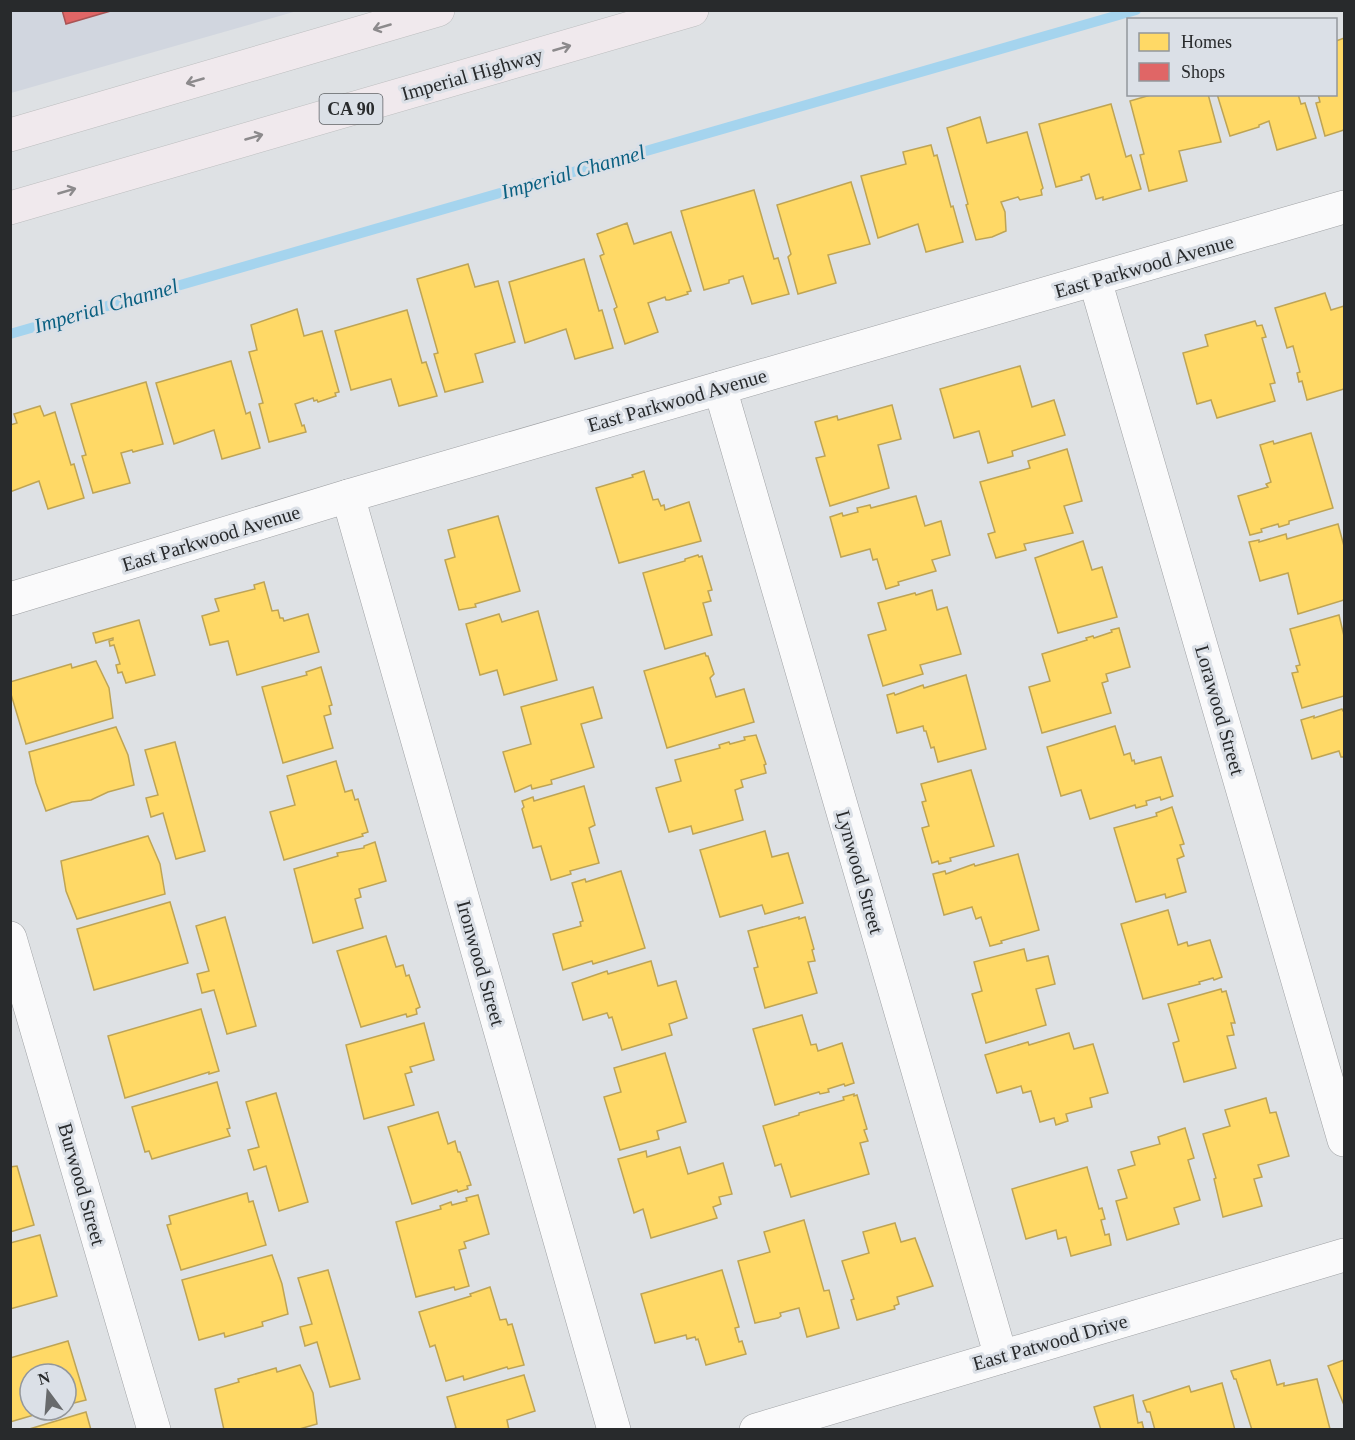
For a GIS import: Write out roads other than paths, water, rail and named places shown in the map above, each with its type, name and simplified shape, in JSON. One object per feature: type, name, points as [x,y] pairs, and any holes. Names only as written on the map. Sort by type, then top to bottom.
[{"type":"main road","points":[[10,135],[438,10]]},
{"type":"main road","name":"Imperial Highway","points":[[10,208],[692,10]]},
{"type":"street","name":"East Parkwood Avenue","points":[[10,599],[348,496],[1344,207]]},
{"type":"street","name":"Lorawood Street","points":[[1095,280],[1344,1140]]},
{"type":"street","name":"Lynwood Street","points":[[720,388],[1001,1357]]},
{"type":"street","name":"Ironwood Street","points":[[348,496],[614,1430]]},
{"type":"street","name":"Burwood Street","points":[[10,938],[154,1430]]},
{"type":"street","name":"East Patwood Drive","points":[[756,1430],[1344,1255]]},
{"type":"waterway","name":"Imperial Channel","points":[[10,334],[1136,10]]}]
